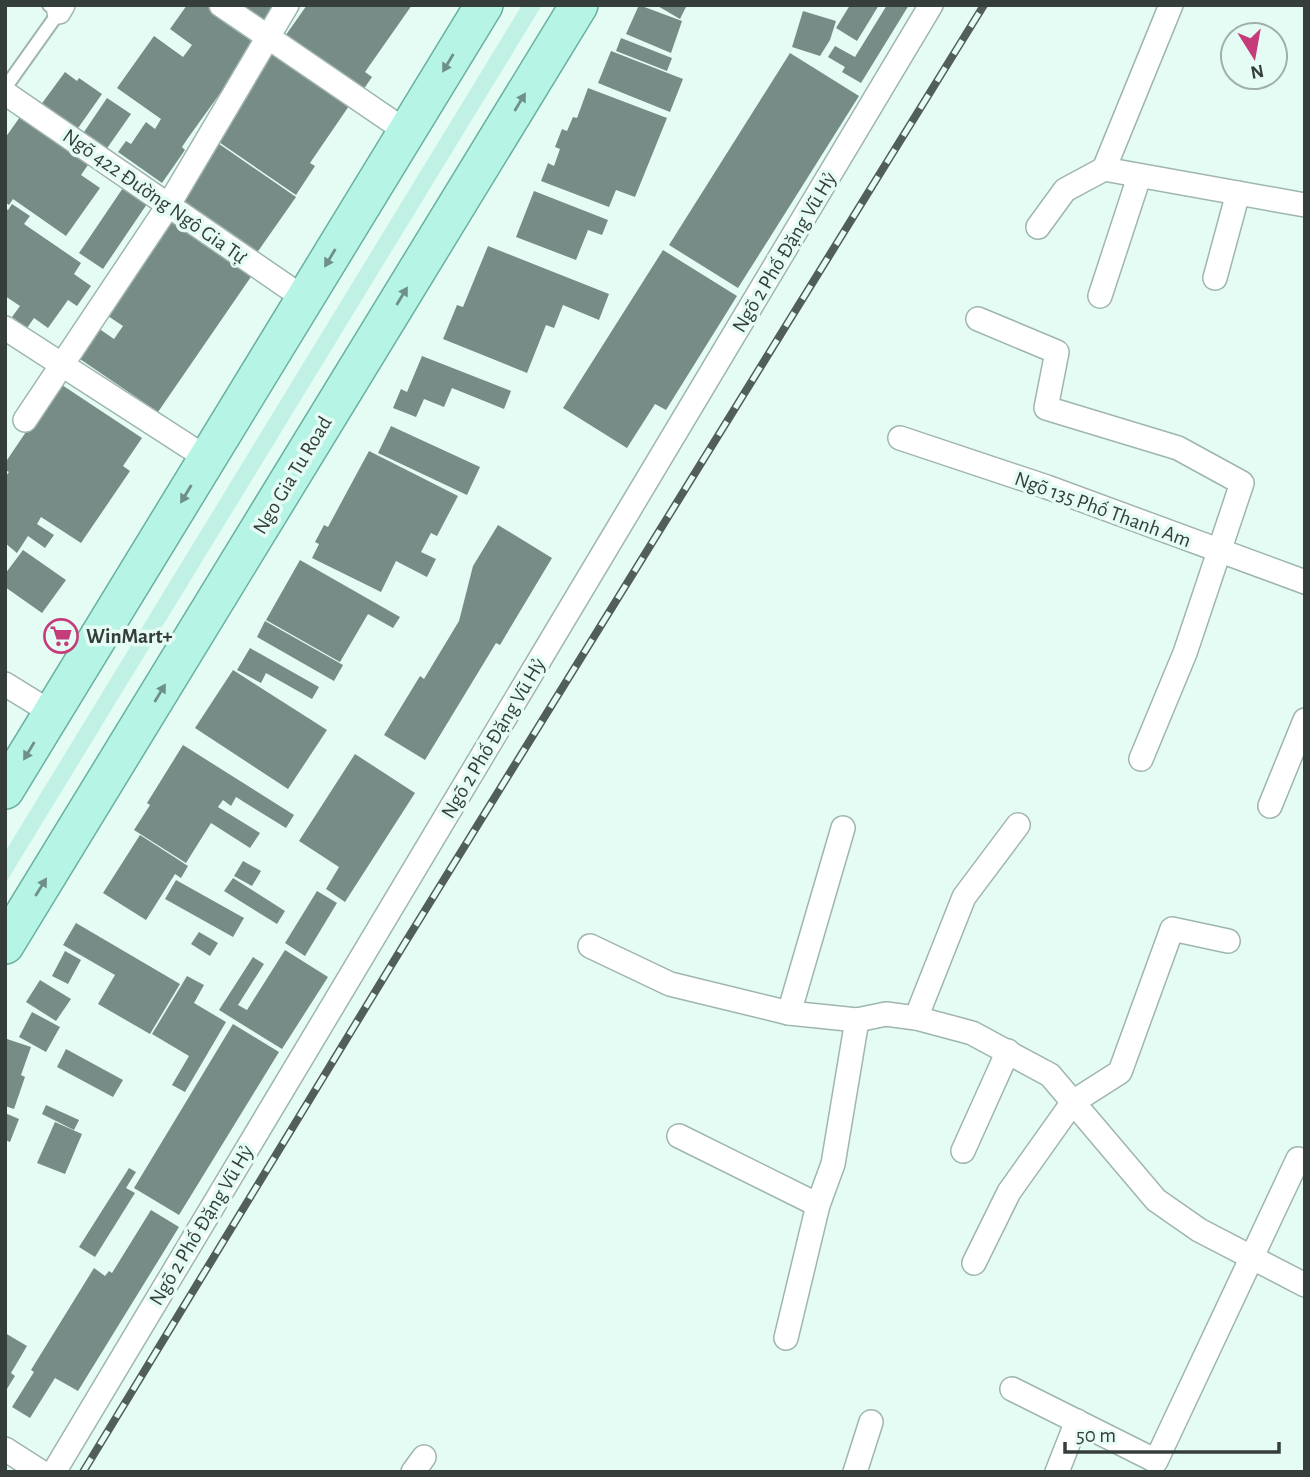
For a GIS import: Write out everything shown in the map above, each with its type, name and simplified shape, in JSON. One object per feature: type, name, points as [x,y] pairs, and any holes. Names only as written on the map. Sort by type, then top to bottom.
[{"type":"main road","points":[[5,790],[484,5]]},
{"type":"main road","name":"Ngo Gia Tu Road","points":[[5,945],[579,5]]},
{"type":"street","points":[[221,5],[407,132]]},
{"type":"street","points":[[25,420],[168,206],[287,5]]},
{"type":"street","name":"Ngõ 2 Phố Đặng Vũ Hỷ","points":[[54,1472],[932,5]]},
{"type":"street","points":[[1038,227],[1065,190],[1104,169],[1171,5]]},
{"type":"street","name":"Ngõ 422 Đường Ngô Gia Tự","points":[[5,93],[305,299]]},
{"type":"street","points":[[1104,169],[1305,205]]},
{"type":"street","points":[[1100,296],[1139,177]]},
{"type":"street","points":[[1215,278],[1238,192]]},
{"type":"street","points":[[978,318],[1057,352],[1046,408],[1178,448],[1242,483],[1185,653],[1141,759]]},
{"type":"street","points":[[5,328],[208,459]]},
{"type":"street","name":"Ngõ 135 Phố Thanh Am","points":[[900,438],[1047,487],[1305,582]]},
{"type":"street","points":[[5,684],[52,713]]},
{"type":"street","points":[[1270,806],[1305,720]]},
{"type":"street","points":[[916,1018],[964,897],[1018,825]]},
{"type":"street","points":[[789,1013],[843,828]]},
{"type":"street","points":[[974,1263],[1009,1192],[1073,1102],[1120,1072],[1172,929],[1228,941]]},
{"type":"street","points":[[590,946],[670,984],[789,1013],[857,1020],[886,1014],[916,1018],[972,1033],[1050,1075],[1156,1200],[1199,1230],[1305,1285]]},
{"type":"street","points":[[786,1338],[818,1205],[833,1164],[857,1020]]},
{"type":"street","points":[[963,1151],[1008,1051]]},
{"type":"street","points":[[679,1136],[818,1205]]},
{"type":"street","points":[[1012,1389],[1156,1461],[1298,1159]]},
{"type":"street","points":[[1057,1472],[1077,1421]]},
{"type":"street","points":[[855,1472],[871,1422]]},
{"type":"street","points":[[5,1449],[41,1472]]},
{"type":"lane","points":[[5,88],[57,7]]},
{"type":"green space","points":[[522,5],[542,5],[5,884],[5,852]]},
{"type":"building","points":[[187,5],[211,5],[259,39],[188,138],[182,147],[185,150],[162,183],[118,152],[126,141],[131,144],[146,122],[155,129],[161,119],[117,88],[154,36],[183,57],[192,45],[170,29]]},
{"type":"building","points":[[233,5],[277,5],[264,25]]},
{"type":"building","points":[[307,5],[412,5],[365,72],[372,77],[361,93],[283,39]]},
{"type":"building","points":[[639,5],[682,21],[671,53],[626,34]]},
{"type":"building","points":[[656,5],[687,5],[680,19]]},
{"type":"building","points":[[850,5],[879,5],[857,41],[836,28]]},
{"type":"building","points":[[887,5],[909,5],[861,83],[842,72],[845,67],[828,57],[835,46],[855,57]]},
{"type":"building","points":[[803,11],[836,21],[830,40],[820,56],[792,47]]},
{"type":"building","points":[[621,38],[672,58],[667,71],[616,51]]},
{"type":"building","points":[[273,51],[351,103],[310,163],[315,166],[296,195],[213,138]]},
{"type":"building","points":[[611,51],[683,79],[670,112],[598,83]]},
{"type":"building","points":[[790,53],[859,96],[738,288],[669,245]]},
{"type":"building","points":[[65,72],[102,94],[76,131],[40,106]]},
{"type":"building","points":[[588,88],[667,118],[635,197],[616,190],[609,207],[541,181],[548,163],[554,166],[560,149],[555,147],[562,129],[567,131],[573,117],[577,118]]},
{"type":"building","points":[[107,98],[131,114],[103,154],[80,138]]},
{"type":"building","points":[[25,110],[90,162],[81,175],[100,188],[66,236],[13,199],[9,205],[5,202],[5,138]]},
{"type":"building","points":[[212,139],[296,197],[254,257],[175,201]]},
{"type":"building","points":[[127,182],[151,198],[103,269],[79,253]]},
{"type":"building","points":[[534,191],[608,220],[602,235],[588,230],[576,260],[516,237]]},
{"type":"building","points":[[12,204],[30,216],[24,224],[81,263],[74,274],[91,286],[77,306],[68,300],[48,328],[34,318],[27,328],[12,317],[20,306],[5,296],[5,208],[8,210]]},
{"type":"building","points":[[171,210],[257,268],[158,412],[77,357],[98,328],[114,339],[123,326],[105,314]]},
{"type":"building","points":[[488,246],[609,294],[599,320],[563,305],[554,328],[546,325],[527,373],[443,339],[457,305],[463,307]]},
{"type":"building","points":[[663,250],[737,296],[666,410],[655,404],[627,448],[563,408]]},
{"type":"building","points":[[422,356],[511,391],[504,409],[452,388],[444,407],[424,399],[416,417],[393,408],[401,389],[407,392]]},
{"type":"building","points":[[59,383],[142,438],[123,466],[130,471],[81,543],[41,517],[37,524],[54,535],[45,548],[28,536],[17,553],[5,543],[5,477],[9,472],[5,470],[5,463]]},
{"type":"building","points":[[391,426],[480,467],[467,495],[378,453]]},
{"type":"building","points":[[369,451],[458,496],[437,536],[431,533],[421,552],[436,559],[427,577],[396,561],[381,592],[312,558],[319,544],[315,542],[324,525],[328,527]]},
{"type":"building","points":[[498,525],[552,558],[500,645],[496,643],[425,760],[384,735],[420,676],[424,679],[459,621],[473,566]]},
{"type":"building","points":[[23,550],[66,580],[42,613],[5,587],[5,574]]},
{"type":"building","points":[[300,560],[400,617],[393,628],[368,614],[340,662],[266,620]]},
{"type":"building","points":[[265,621],[343,665],[334,681],[257,637]]},
{"type":"building","points":[[250,648],[319,687],[312,699],[266,673],[261,683],[237,670]]},
{"type":"building","points":[[233,670],[327,730],[288,789],[195,728]]},
{"type":"building","points":[[183,745],[294,815],[286,828],[236,797],[231,806],[223,800],[218,807],[260,833],[250,848],[211,823],[186,863],[134,830],[150,805],[147,803]]},
{"type":"building","points":[[355,754],[415,793],[345,902],[326,889],[339,867],[299,841]]},
{"type":"building","points":[[140,835],[188,866],[181,878],[175,874],[146,920],[103,893]]},
{"type":"building","points":[[243,861],[261,871],[252,886],[234,876]]},
{"type":"building","points":[[233,878],[285,911],[277,924],[224,891]]},
{"type":"building","points":[[176,880],[244,918],[233,937],[165,899]]},
{"type":"building","points":[[317,891],[337,903],[305,956],[285,943]]},
{"type":"building","points":[[76,923],[180,984],[150,1034],[98,1004],[115,975],[63,945]]},
{"type":"building","points":[[199,932],[218,943],[210,956],[191,944]]},
{"type":"building","points":[[285,950],[328,977],[282,1049],[219,1010],[253,957],[264,964],[238,1005],[247,1010]]},
{"type":"building","points":[[65,951],[81,960],[68,984],[52,976]]},
{"type":"building","points":[[187,976],[204,985],[194,1003],[226,1022],[185,1092],[172,1085],[189,1056],[152,1034]]},
{"type":"building","points":[[40,980],[71,999],[56,1021],[26,1002]]},
{"type":"building","points":[[32,1012],[60,1027],[46,1052],[19,1037]]},
{"type":"building","points":[[233,1024],[279,1052],[179,1215],[134,1188]]},
{"type":"building","points":[[7,1039],[31,1047],[21,1075],[25,1077],[14,1109],[5,1106]]},
{"type":"building","points":[[66,1049],[123,1080],[113,1097],[57,1067]]},
{"type":"building","points":[[46,1105],[79,1120],[74,1130],[42,1114]]},
{"type":"building","points":[[5,1113],[19,1119],[10,1142],[5,1140]]},
{"type":"building","points":[[55,1122],[82,1134],[65,1174],[37,1163]]},
{"type":"building","points":[[129,1168],[136,1172],[126,1188],[135,1193],[95,1257],[79,1247]]},
{"type":"building","points":[[151,1210],[179,1227],[78,1391],[55,1378],[30,1418],[12,1407],[34,1372],[31,1370],[94,1268],[105,1276],[109,1271],[112,1273]]},
{"type":"building","points":[[5,1333],[27,1346],[11,1373],[15,1376],[5,1392]]},
{"type":"railway","points":[[83,1472],[403,946],[984,5]]},
{"type":"place","name":"WinMart+","points":[[61,636]]}]
